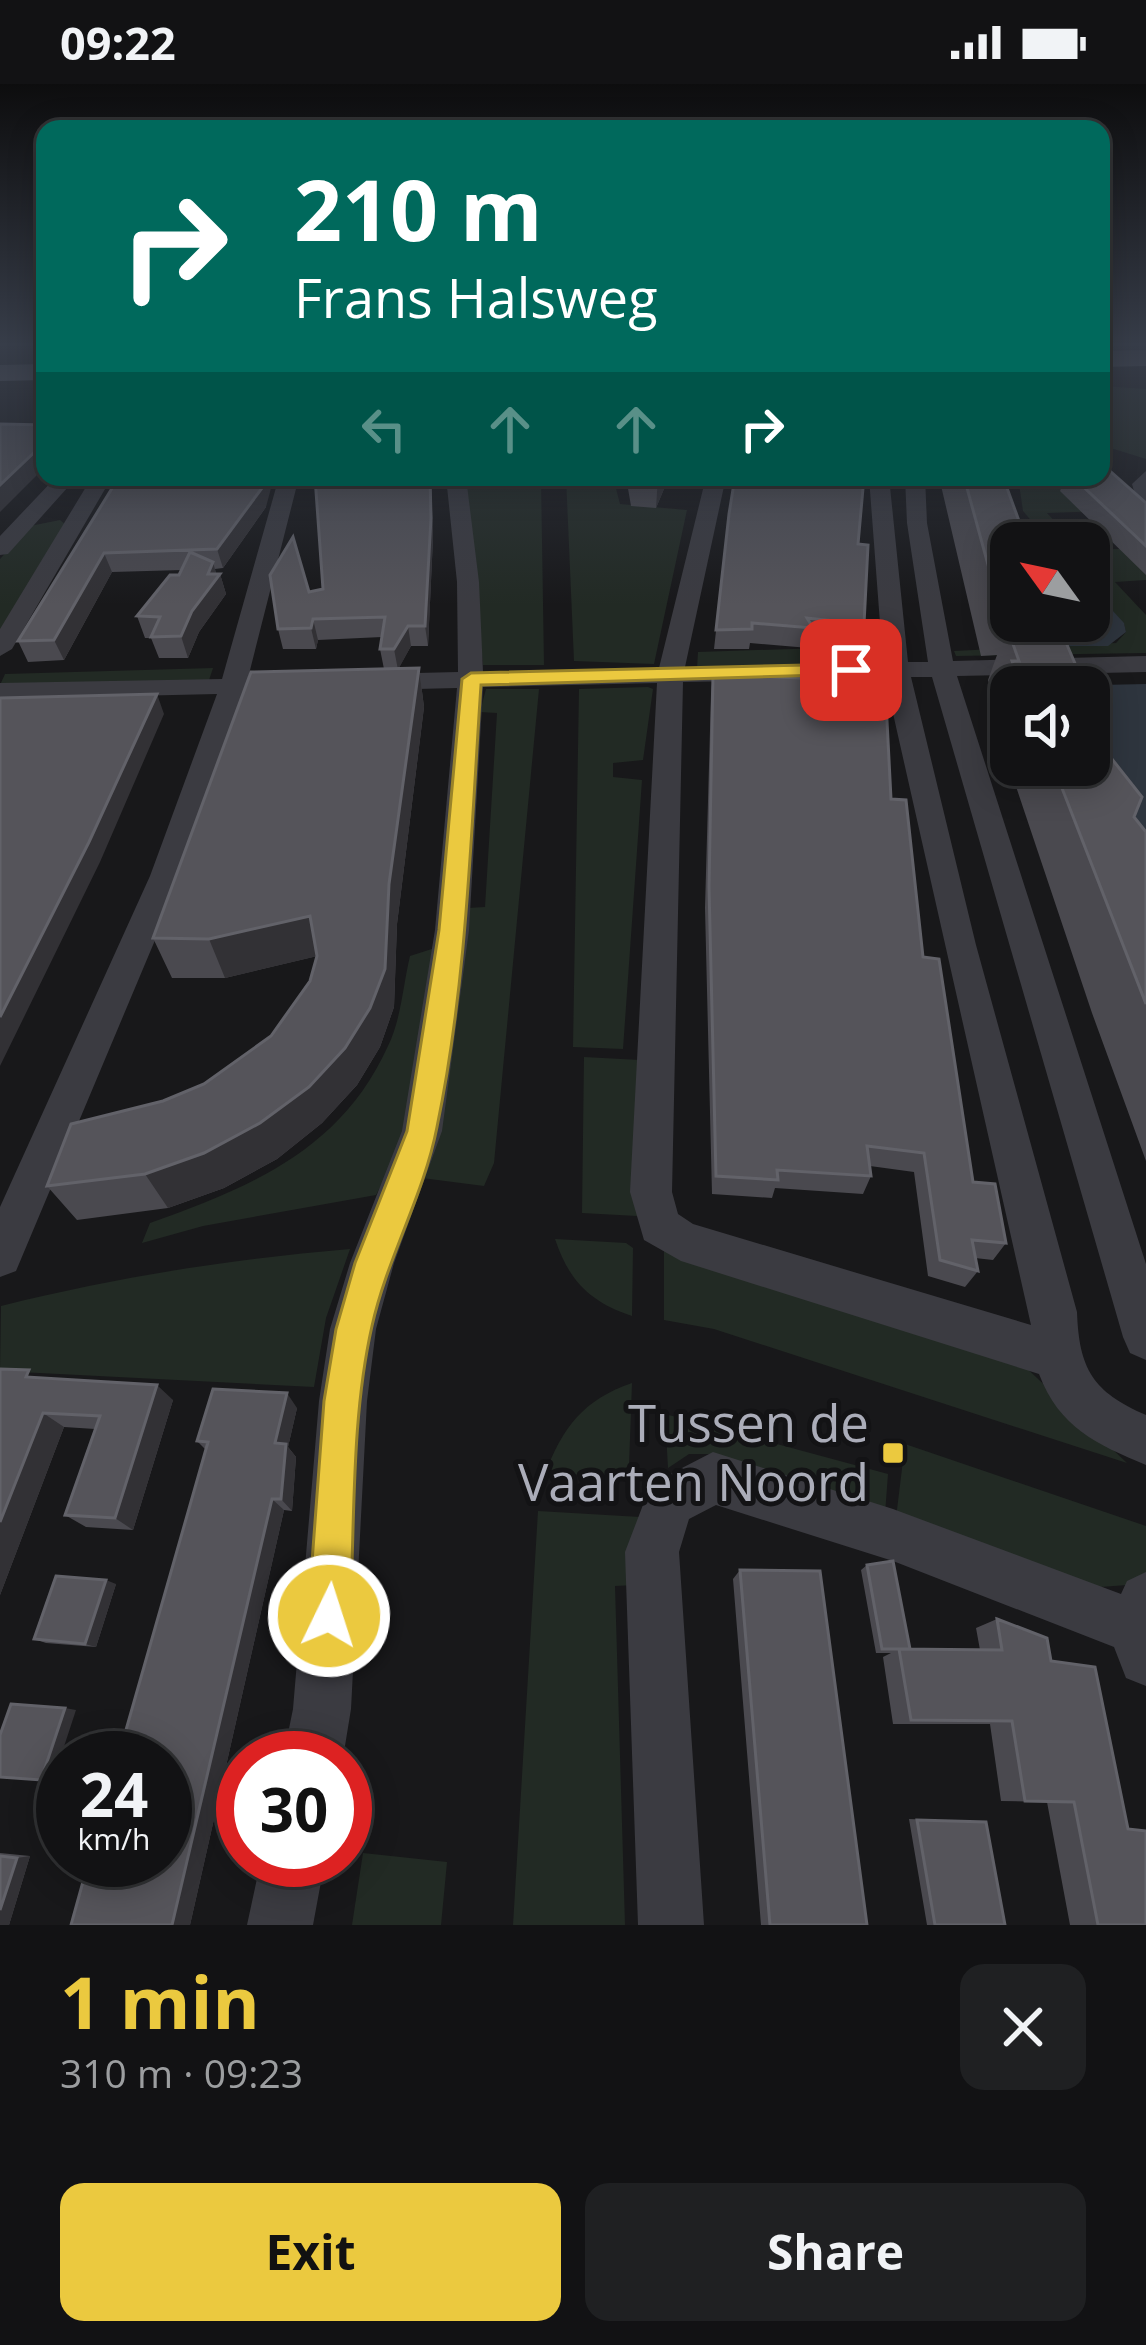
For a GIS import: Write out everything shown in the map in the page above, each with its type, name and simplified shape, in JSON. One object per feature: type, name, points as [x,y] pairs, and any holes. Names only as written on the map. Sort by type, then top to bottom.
[{"type":"street","points":[[1146,477],[1142,484],[1146,498]]},
{"type":"street","points":[[0,549],[58,486]]},
{"type":"street","points":[[0,649],[97,486]]},
{"type":"street","points":[[0,1256],[166,875],[233,686],[287,486]]},
{"type":"street","points":[[318,1731],[348,1365],[372,1263],[422,1131],[452,930],[471,679],[457,486]]},
{"type":"street","points":[[714,486],[670,676],[651,1192],[659,1226],[681,1241],[1053,1355]]},
{"type":"street","points":[[879,486],[896,669],[959,945],[1054,1312],[1053,1355],[1064,1384],[1093,1415],[1146,1441]]},
{"type":"street","points":[[915,486],[917,523],[942,668],[1146,1337]]},
{"type":"street","points":[[29,517],[79,517]]},
{"type":"street","points":[[880,520],[917,523]]},
{"type":"street","points":[[0,691],[1146,664]]},
{"type":"street","points":[[959,945],[1025,949]]},
{"type":"street","points":[[671,1925],[652,1552],[669,1502],[713,1478],[893,1535],[1143,1628]]},
{"type":"street","points":[[280,1925],[288,1887]]},
{"type":"shaded area","points":[[1110,433],[1146,433],[1146,459],[1110,448]]},
{"type":"shaded area","points":[[466,486],[541,486],[544,665],[483,665]]},
{"type":"shaded area","points":[[566,486],[615,486],[620,504],[687,510],[654,664],[574,661]]},
{"type":"shaded area","points":[[1019,486],[1101,486],[1127,491],[1137,510],[1047,513],[1055,522],[1032,522],[1023,511]]},
{"type":"shaded area","points":[[60,520],[66,525],[0,631],[0,559],[30,526]]},
{"type":"shaded area","points":[[1146,548],[1146,580],[1115,582],[1146,615],[1146,653],[956,656],[954,651],[1116,643],[1126,632],[1110,608],[1110,549]]},
{"type":"shaded area","points":[[1110,608],[1126,632],[1108,646],[1039,646],[1038,642],[1110,642]]},
{"type":"shaded area","points":[[884,646],[885,662],[697,669],[698,652]]},
{"type":"shaded area","points":[[213,668],[209,680],[0,685],[5,674]]},
{"type":"shaded area","points":[[1146,684],[1146,915],[1097,786],[1110,786],[1110,685]]},
{"type":"shaded area","points":[[486,689],[539,689],[494,1163],[484,1186],[422,1178],[468,908],[485,907],[497,713],[480,712]]},
{"type":"shaded area","points":[[579,689],[653,689],[643,760],[613,763],[613,777],[642,780],[623,1049],[573,1047]]},
{"type":"shaded area","points":[[438,947],[404,1141],[376,1195],[203,1226],[142,1243],[150,1223],[257,1179],[319,1138],[345,1112],[368,1082],[392,1036],[410,956]]},
{"type":"shaded area","points":[[584,1057],[640,1060],[637,1216],[582,1213]]},
{"type":"shaded area","points":[[555,1239],[626,1243],[633,1248],[632,1316],[583,1288]]},
{"type":"shaded area","points":[[664,1246],[1019,1361],[1127,1463],[714,1329],[664,1320]]},
{"type":"shaded area","points":[[350,1249],[326,1318],[314,1387],[0,1371],[1,1306],[174,1270]]},
{"type":"shaded area","points":[[632,1383],[629,1466],[611,1475],[545,1474],[577,1417],[600,1398]]},
{"type":"shaded area","points":[[665,1414],[888,1474],[885,1514],[713,1454],[689,1454],[668,1468]]},
{"type":"shaded area","points":[[905,1444],[1146,1526],[1146,1575],[1127,1585],[1087,1588],[896,1518]]},
{"type":"shaded area","points":[[538,1511],[640,1517],[635,1585],[615,1586],[625,1925],[513,1925]]},
{"type":"shaded area","points":[[372,1854],[447,1862],[441,1925],[352,1925],[358,1887],[372,1887]]},
{"type":"building","points":[[0,433],[36,433],[36,451],[0,485]]},
{"type":"building","points":[[1110,471],[1146,503],[1146,546],[1083,486],[1110,486]]},
{"type":"building","points":[[113,486],[263,486],[217,549],[104,553],[54,640],[18,641]]},
{"type":"building","points":[[316,486],[430,486],[425,626],[408,626],[394,649],[380,649],[385,617],[313,619],[311,628],[278,629],[270,575],[293,537],[309,592],[323,589]]},
{"type":"building","points":[[734,486],[863,486],[858,544],[868,545],[864,624],[807,618],[813,628],[752,623],[752,629],[716,630]]},
{"type":"building","points":[[966,486],[1006,486],[1019,522],[990,522],[990,572]]},
{"type":"building","points":[[190,552],[213,562],[208,574],[220,574],[192,611],[181,636],[151,637],[160,617],[137,616],[170,575],[179,575]]},
{"type":"building","points":[[1012,642],[1066,642],[1076,666],[1014,666],[1012,661],[1019,661]]},
{"type":"building","points":[[419,668],[389,884],[385,969],[370,1008],[345,1048],[309,1087],[260,1123],[204,1153],[145,1174],[47,1186],[71,1124],[163,1101],[204,1084],[271,1036],[310,981],[317,956],[310,916],[209,939],[153,938],[251,672]]},
{"type":"building","points":[[713,674],[885,682],[891,799],[906,800],[923,957],[939,959],[973,1182],[995,1184],[1006,1243],[972,1240],[978,1271],[940,1260],[924,1153],[867,1146],[871,1176],[777,1170],[778,1180],[716,1176],[709,887]]},
{"type":"building","points":[[157,694],[89,842],[0,1017],[0,698]]},
{"type":"building","points":[[1110,757],[1142,797],[1134,817],[1146,832],[1146,1004],[1061,786],[1110,786]]},
{"type":"building","points":[[0,1369],[29,1370],[26,1377],[157,1385],[115,1518],[65,1515],[100,1416],[43,1413],[0,1522]]},
{"type":"building","points":[[213,1389],[287,1393],[275,1443],[286,1444],[281,1499],[272,1499],[192,1840],[192,1731],[126,1731],[208,1442],[197,1441]]},
{"type":"building","points":[[893,1561],[910,1649],[882,1649],[867,1565]]},
{"type":"building","points":[[740,1570],[820,1571],[867,1925],[770,1925]]},
{"type":"building","points":[[56,1576],[106,1580],[85,1644],[34,1639]]},
{"type":"building","points":[[997,1619],[1047,1638],[1051,1661],[1095,1667],[1128,1829],[1146,1831],[1146,1925],[1098,1925],[1074,1802],[1025,1801],[1012,1721],[911,1720],[899,1649],[1002,1650]]},
{"type":"building","points":[[11,1704],[65,1708],[57,1731],[36,1731],[36,1780],[0,1777],[0,1735]]},
{"type":"building","points":[[917,1820],[986,1822],[1005,1925],[935,1925]]},
{"type":"building","points":[[0,1856],[17,1858],[0,1910]]},
{"type":"building","points":[[82,1887],[181,1887],[172,1925],[71,1925]]},
{"type":"place","name":"Tussen de Vaarten Noord","points":[[893,1453]]},
{"type":"route","points":[[329,1616],[343,1401],[353,1329],[372,1263],[422,1131],[452,930],[471,679],[851,670]]}]
